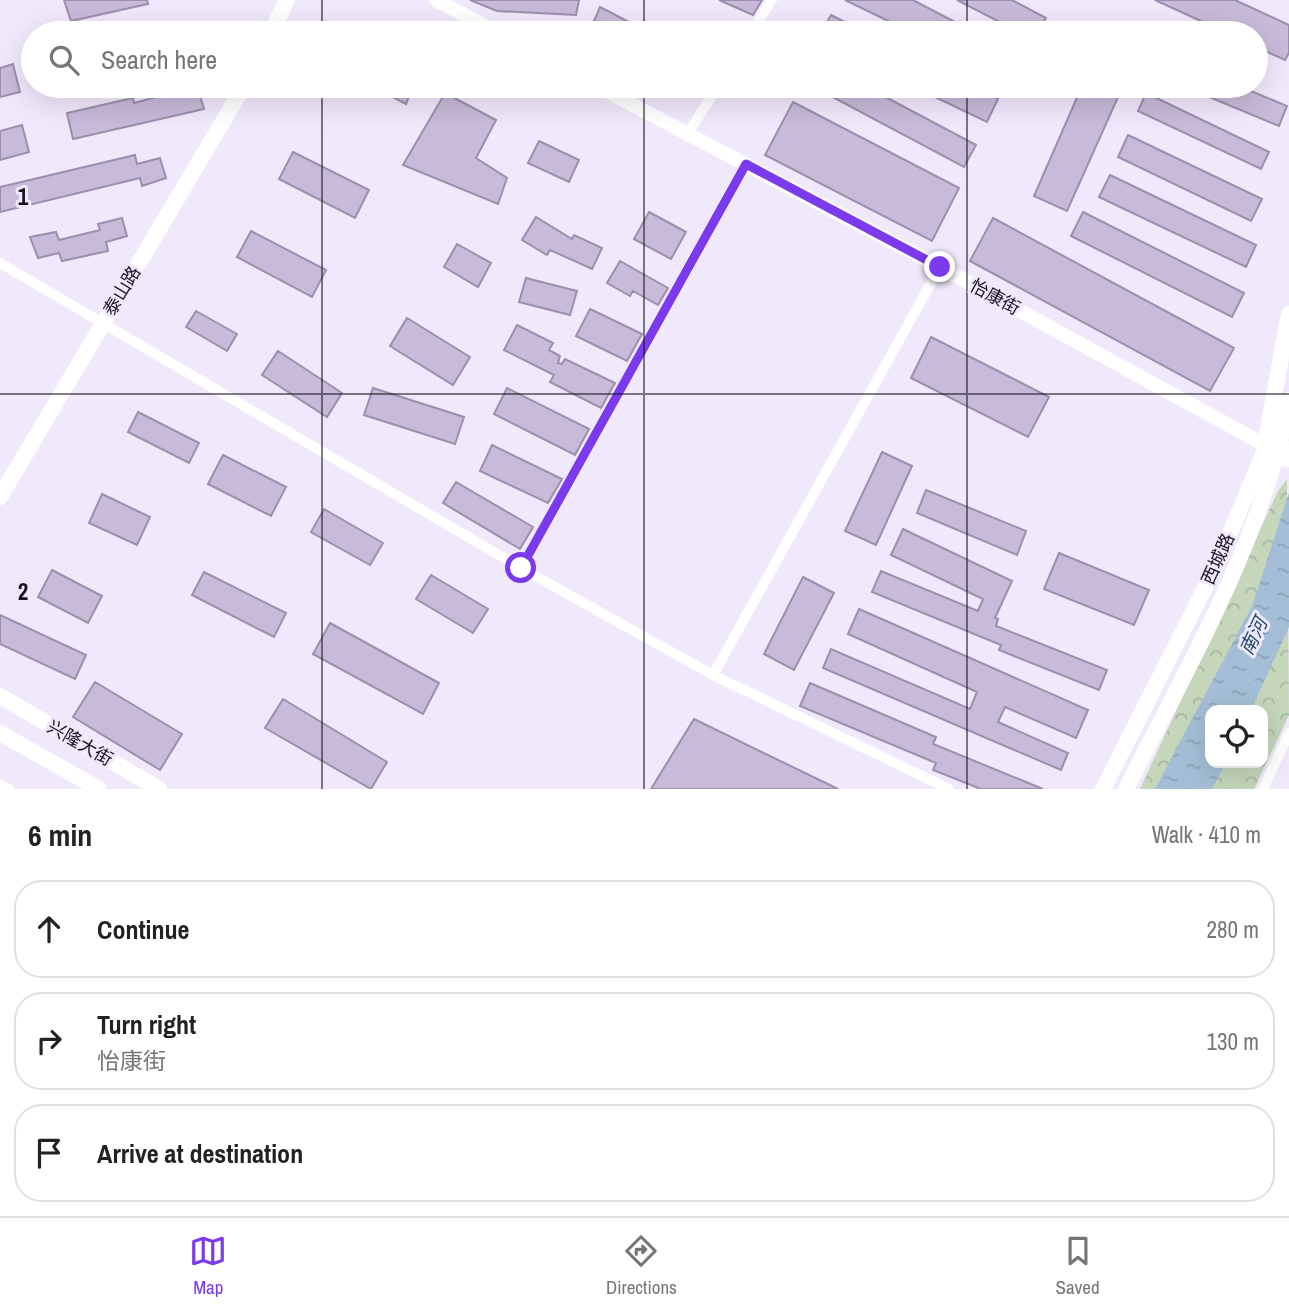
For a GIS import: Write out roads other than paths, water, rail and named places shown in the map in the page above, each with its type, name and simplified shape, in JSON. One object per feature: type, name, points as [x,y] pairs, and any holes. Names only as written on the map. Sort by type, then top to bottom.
[{"type":"main road","points":[[277,21],[287,0]]},
{"type":"main road","name":"泰山路","points":[[0,497],[237,98]]},
{"type":"main road","name":"西城路","points":[[1103,789],[1277,451],[1289,314]]},
{"type":"main road","name":"西城路","points":[[1126,789],[1233,577],[1277,451],[1289,400]]},
{"type":"main road","name":"兴隆大街","points":[[0,696],[159,789]]},
{"type":"main road","name":"兴隆大街","points":[[0,733],[99,789]]},
{"type":"street","points":[[436,0],[475,21]]},
{"type":"street","points":[[759,21],[772,0]]},
{"type":"street","name":"怡康街","points":[[620,98],[940,267],[1277,451]]},
{"type":"street","points":[[688,133],[710,98]]},
{"type":"street","points":[[521,568],[746,164]]},
{"type":"street","points":[[0,263],[521,568],[713,675],[949,789]]},
{"type":"street","points":[[713,675],[940,267]]},
{"type":"street","points":[[1263,789],[1289,733]]},
{"type":"street","points":[[0,784],[9,789]]},
{"type":"water","name":"南河","points":[[1289,493],[1289,627],[1253,705],[1205,705],[1205,768],[1223,768],[1212,789],[1155,789],[1252,606]]}]
